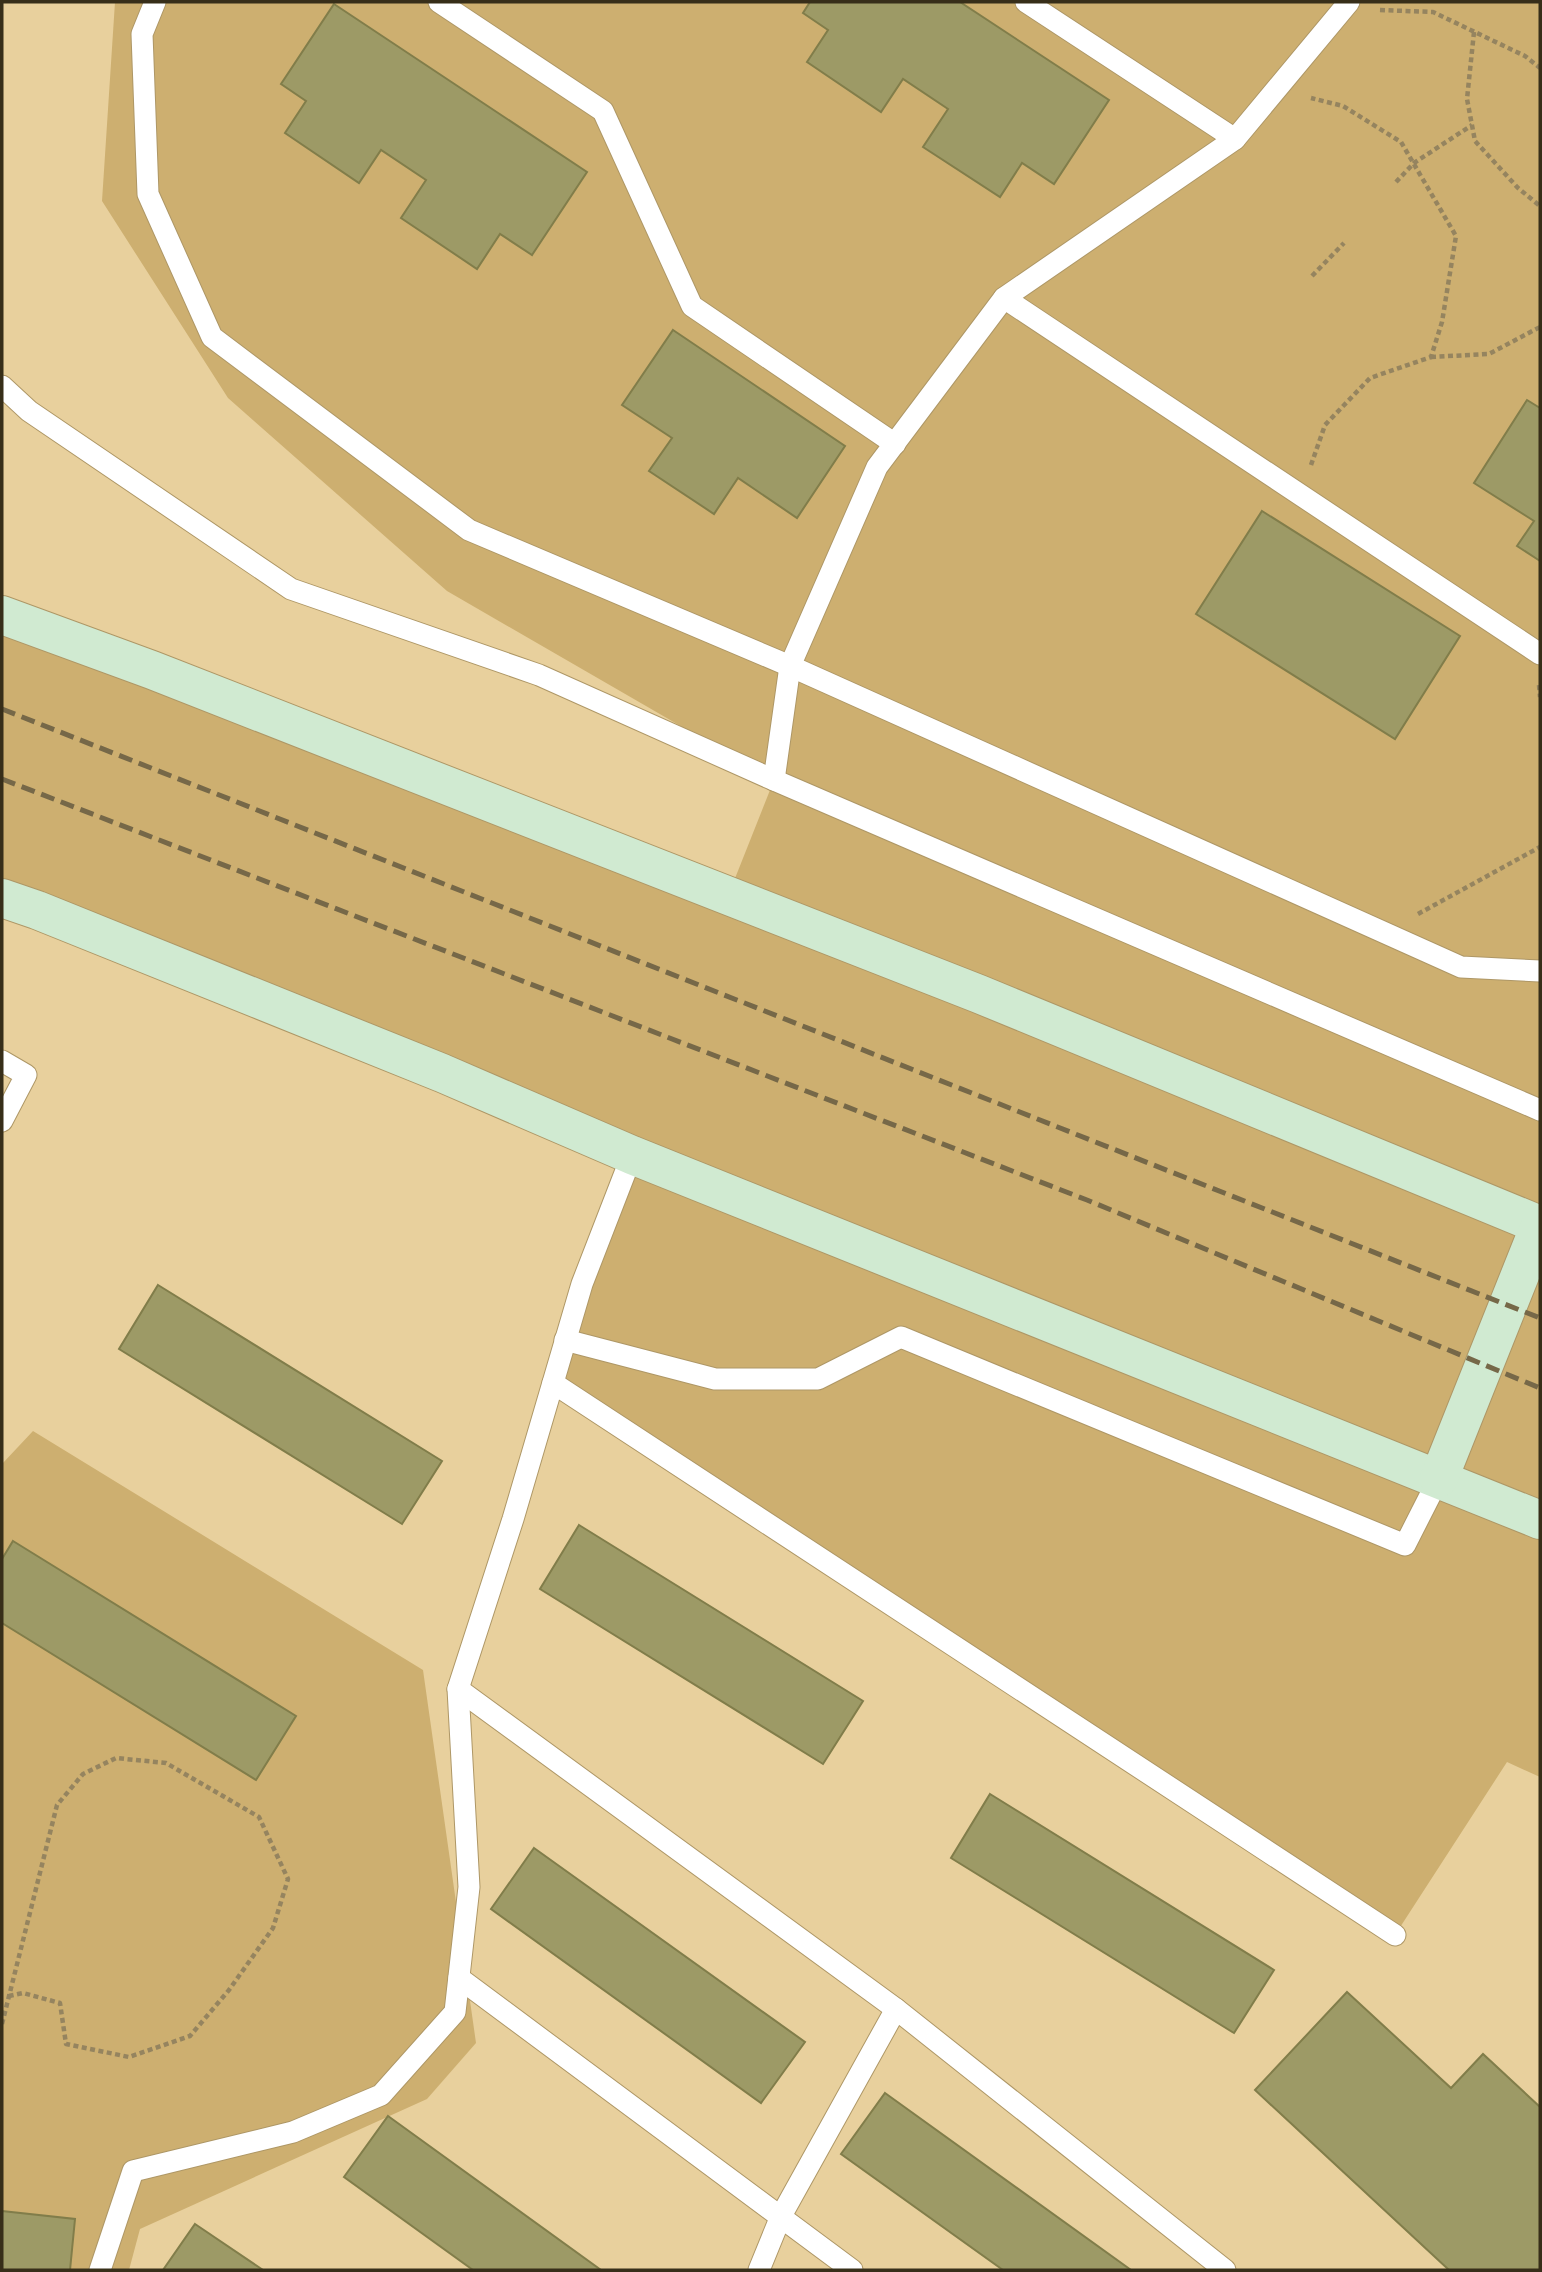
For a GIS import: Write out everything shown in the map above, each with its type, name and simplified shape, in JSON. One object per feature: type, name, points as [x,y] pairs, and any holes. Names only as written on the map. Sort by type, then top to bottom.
[{"type":"street","points":[[2,615],[152,670],[979,994],[1540,1225],[1439,1478]]},
{"type":"street","points":[[2,898],[442,1073],[632,1155],[1540,1520]]},
{"type":"lane","points":[[155,2],[142,34],[148,194],[212,337],[469,530],[790,666],[1461,967],[1540,971]]},
{"type":"lane","points":[[439,2],[603,111],[692,306],[895,444]]},
{"type":"lane","points":[[1026,2],[1235,139]]},
{"type":"lane","points":[[774,780],[790,666],[877,467],[1004,298],[1235,139],[1346,5]]},
{"type":"lane","points":[[1004,298],[1540,654]]},
{"type":"lane","points":[[2,386],[29,411],[291,589],[539,674],[774,780],[1540,1110]]},
{"type":"lane","points":[[2,1061],[26,1076],[2,1121]]},
{"type":"lane","points":[[100,2270],[133,2171],[293,2133],[381,2095],[455,2012],[469,1887],[458,1689],[513,1519],[582,1284],[632,1155]]},
{"type":"lane","points":[[565,1340],[715,1379],[818,1379],[901,1337],[1405,1545],[1439,1478]]},
{"type":"lane","points":[[553,1383],[1395,1936]]},
{"type":"lane","points":[[458,1689],[896,2009],[1225,2270]]},
{"type":"lane","points":[[459,1979],[852,2270]]},
{"type":"lane","points":[[759,2270],[781,2216],[896,2009]]},
{"type":"path","points":[[1346,5],[1433,12],[1525,56],[1540,68]]},
{"type":"path","points":[[1474,32],[1467,99],[1475,141],[1518,188],[1540,205]]},
{"type":"path","points":[[1277,89],[1343,106],[1401,142],[1414,163],[1456,236],[1442,322],[1432,357]]},
{"type":"path","points":[[1396,182],[1414,163],[1472,125]]},
{"type":"path","points":[[1312,276],[1344,243]]},
{"type":"path","points":[[1309,500],[1309,471],[1325,425],[1370,378],[1432,357],[1489,354],[1540,327]]},
{"type":"path","points":[[1385,932],[1540,847]]},
{"type":"path","points":[[2,2024],[9,1996],[58,1805],[83,1774],[116,1758],[166,1763],[259,1817],[288,1880],[273,1927],[229,1990],[190,2036],[129,2057],[66,2044],[60,2003],[23,1993],[9,1996]]},
{"type":"shaded area","points":[[115,2],[1540,2],[1540,1777],[1507,1762],[1395,1935],[553,1383],[632,1155],[2,898],[2,615],[728,896],[774,780],[447,591],[228,398],[102,201]]},
{"type":"shaded area","points":[[33,1431],[423,1670],[476,2043],[427,2099],[140,2229],[129,2270],[2,2270],[2,1464]]},
{"type":"building","points":[[810,2],[960,2],[1109,100],[1054,184],[1022,163],[1000,197],[923,147],[948,109],[903,79],[881,112],[807,62],[828,30],[803,13]]},
{"type":"building","points":[[334,4],[587,172],[532,255],[500,234],[477,269],[401,218],[426,180],[381,150],[359,183],[285,133],[306,101],[281,84]]},
{"type":"building","points":[[673,330],[845,446],[797,518],[738,478],[714,514],[649,471],[672,438],[622,405]]},
{"type":"building","points":[[1527,400],[1540,408],[1540,561],[1517,546],[1534,521],[1474,483]]},
{"type":"building","points":[[1262,511],[1460,636],[1395,739],[1196,614]]},
{"type":"building","points":[[158,1285],[442,1461],[402,1524],[119,1349]]},
{"type":"building","points":[[579,1525],[863,1701],[823,1764],[540,1589]]},
{"type":"building","points":[[13,1541],[296,1716],[256,1780],[2,1623],[2,1559]]},
{"type":"building","points":[[990,1794],[1274,1970],[1234,2033],[951,1858]]},
{"type":"building","points":[[534,1848],[805,2042],[761,2103],[491,1909]]},
{"type":"building","points":[[1347,1992],[1451,2088],[1483,2054],[1540,2107],[1540,2270],[1449,2270],[1255,2090]]},
{"type":"building","points":[[885,2093],[1131,2270],[1003,2270],[841,2154]]},
{"type":"building","points":[[388,2116],[601,2270],[473,2270],[344,2177]]},
{"type":"building","points":[[2,2211],[75,2219],[70,2270],[2,2270]]},
{"type":"building","points":[[195,2224],[263,2270],[163,2270]]},
{"type":"railway","points":[[2,709],[1540,1318]]},
{"type":"railway","points":[[2,779],[1087,1200],[1540,1388]]}]
